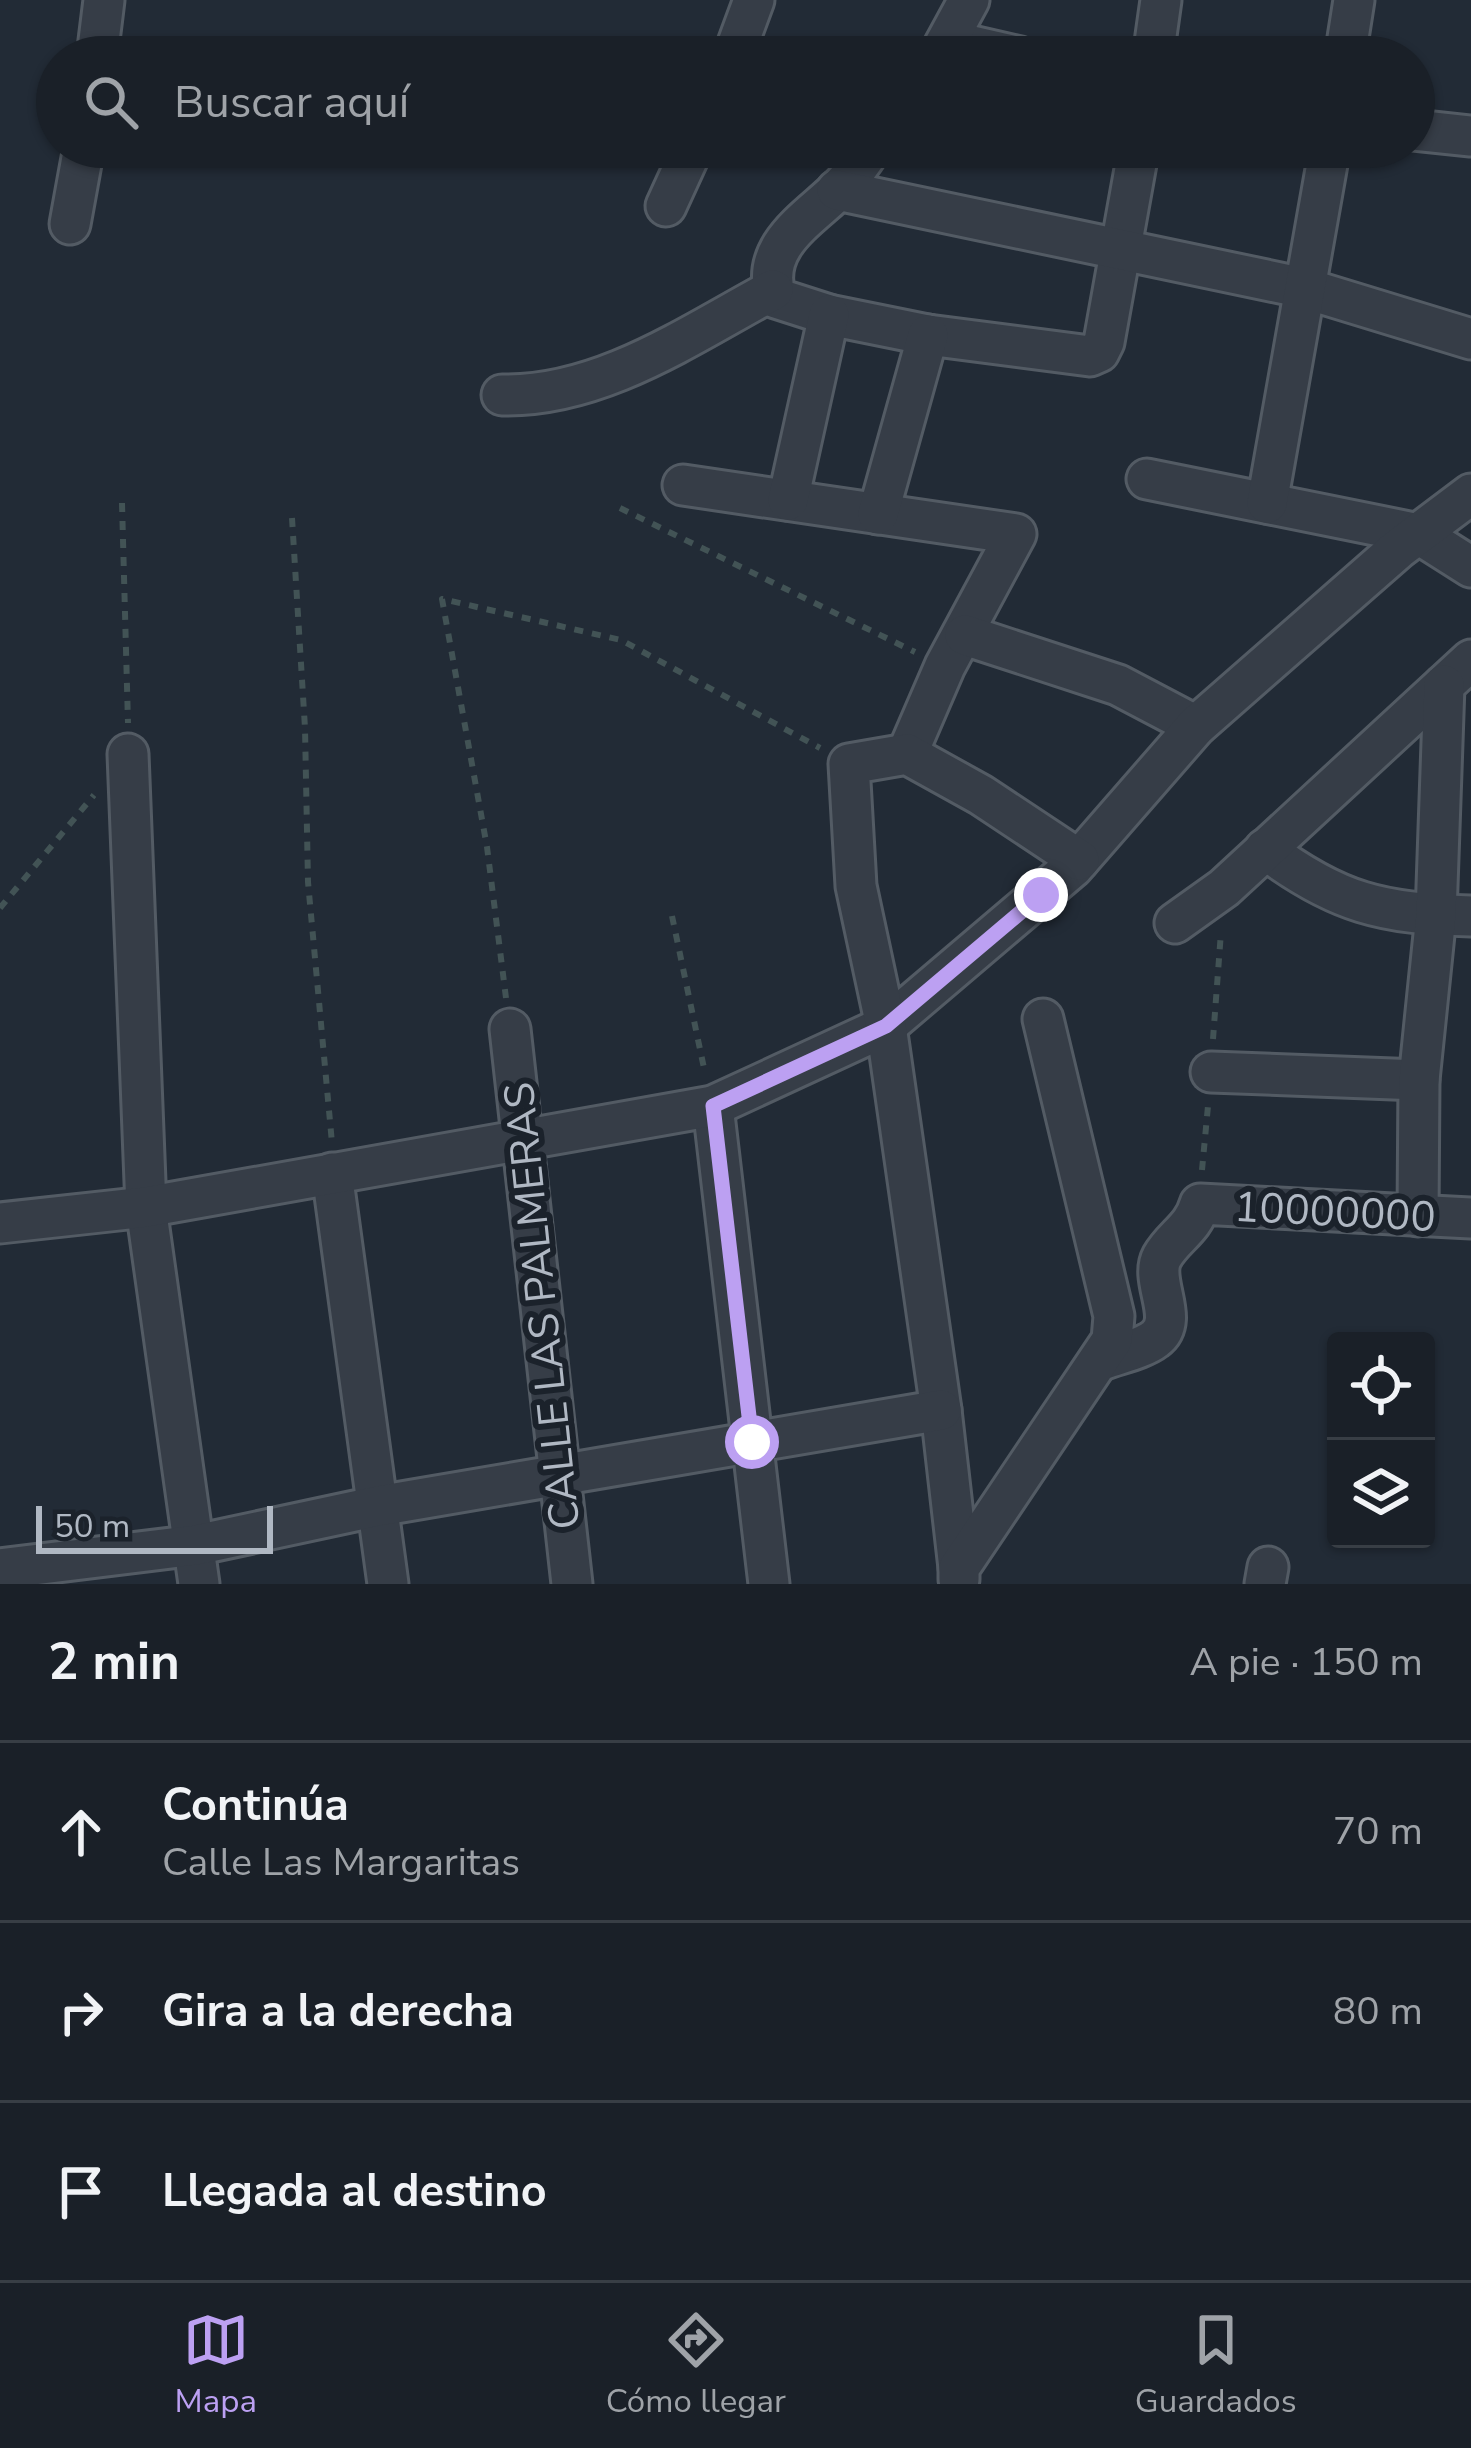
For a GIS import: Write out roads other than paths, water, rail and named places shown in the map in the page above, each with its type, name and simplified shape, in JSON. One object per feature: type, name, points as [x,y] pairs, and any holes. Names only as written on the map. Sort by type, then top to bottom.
[{"type":"street","points":[[100,36],[104,0]]},
{"type":"street","points":[[741,36],[754,0]]},
{"type":"street","points":[[951,36],[969,0]]},
{"type":"street","points":[[1156,36],[1161,0]]},
{"type":"street","points":[[1348,36],[1354,0]]},
{"type":"street","points":[[1435,132],[1471,136]]},
{"type":"street","points":[[70,224],[80,168]]},
{"type":"street","points":[[666,206],[683,168]]},
{"type":"street","points":[[855,168],[785,237],[773,290],[776,298],[829,315],[928,334],[1090,356],[1104,342],[1136,168]]},
{"type":"street","points":[[1267,503],[1326,168]]},
{"type":"street","points":[[837,190],[1304,288],[1471,339]]},
{"type":"street","points":[[502,395],[580,384],[646,360],[773,290]]},
{"type":"street","points":[[788,500],[829,315]]},
{"type":"street","points":[[878,514],[928,334]]},
{"type":"street","points":[[1148,478],[1419,533],[1471,567]]},
{"type":"street","points":[[683,485],[1016,534],[907,754]]},
{"type":"street","points":[[0,1223],[146,1207],[523,1137],[709,1087],[886,1026],[1079,860],[1196,726],[1419,533],[1471,494]]},
{"type":"street","points":[[955,651],[1118,686],[1196,726]]},
{"type":"street","points":[[1175,923],[1224,888],[1457,672]]},
{"type":"street","points":[[1418,1216],[1419,1080],[1454,915],[1457,672]]},
{"type":"street","points":[[128,754],[146,1207],[198,1564]]},
{"type":"street","points":[[959,1576],[941,1410],[886,1026],[856,886],[849,764],[907,754],[981,795],[1079,860]]},
{"type":"street","points":[[1265,849],[1302,876],[1348,900],[1390,910],[1454,915]]},
{"type":"street","name":"CALLE LAS PALMERAS","points":[[507,1011],[572,1584]]},
{"type":"street","points":[[959,1576],[1112,1340],[1114,1316],[1043,1019]]},
{"type":"street","points":[[1210,1072],[1419,1080]]},
{"type":"street","points":[[709,1087],[769,1584]]},
{"type":"street","points":[[332,1173],[388,1584]]},
{"type":"street","name":"10000000","points":[[1102,1360],[1156,1339],[1162,1330],[1166,1317],[1158,1265],[1165,1251],[1190,1227],[1200,1204],[1471,1218]]},
{"type":"street","points":[[0,1569],[198,1564],[378,1506],[941,1410]]}]
